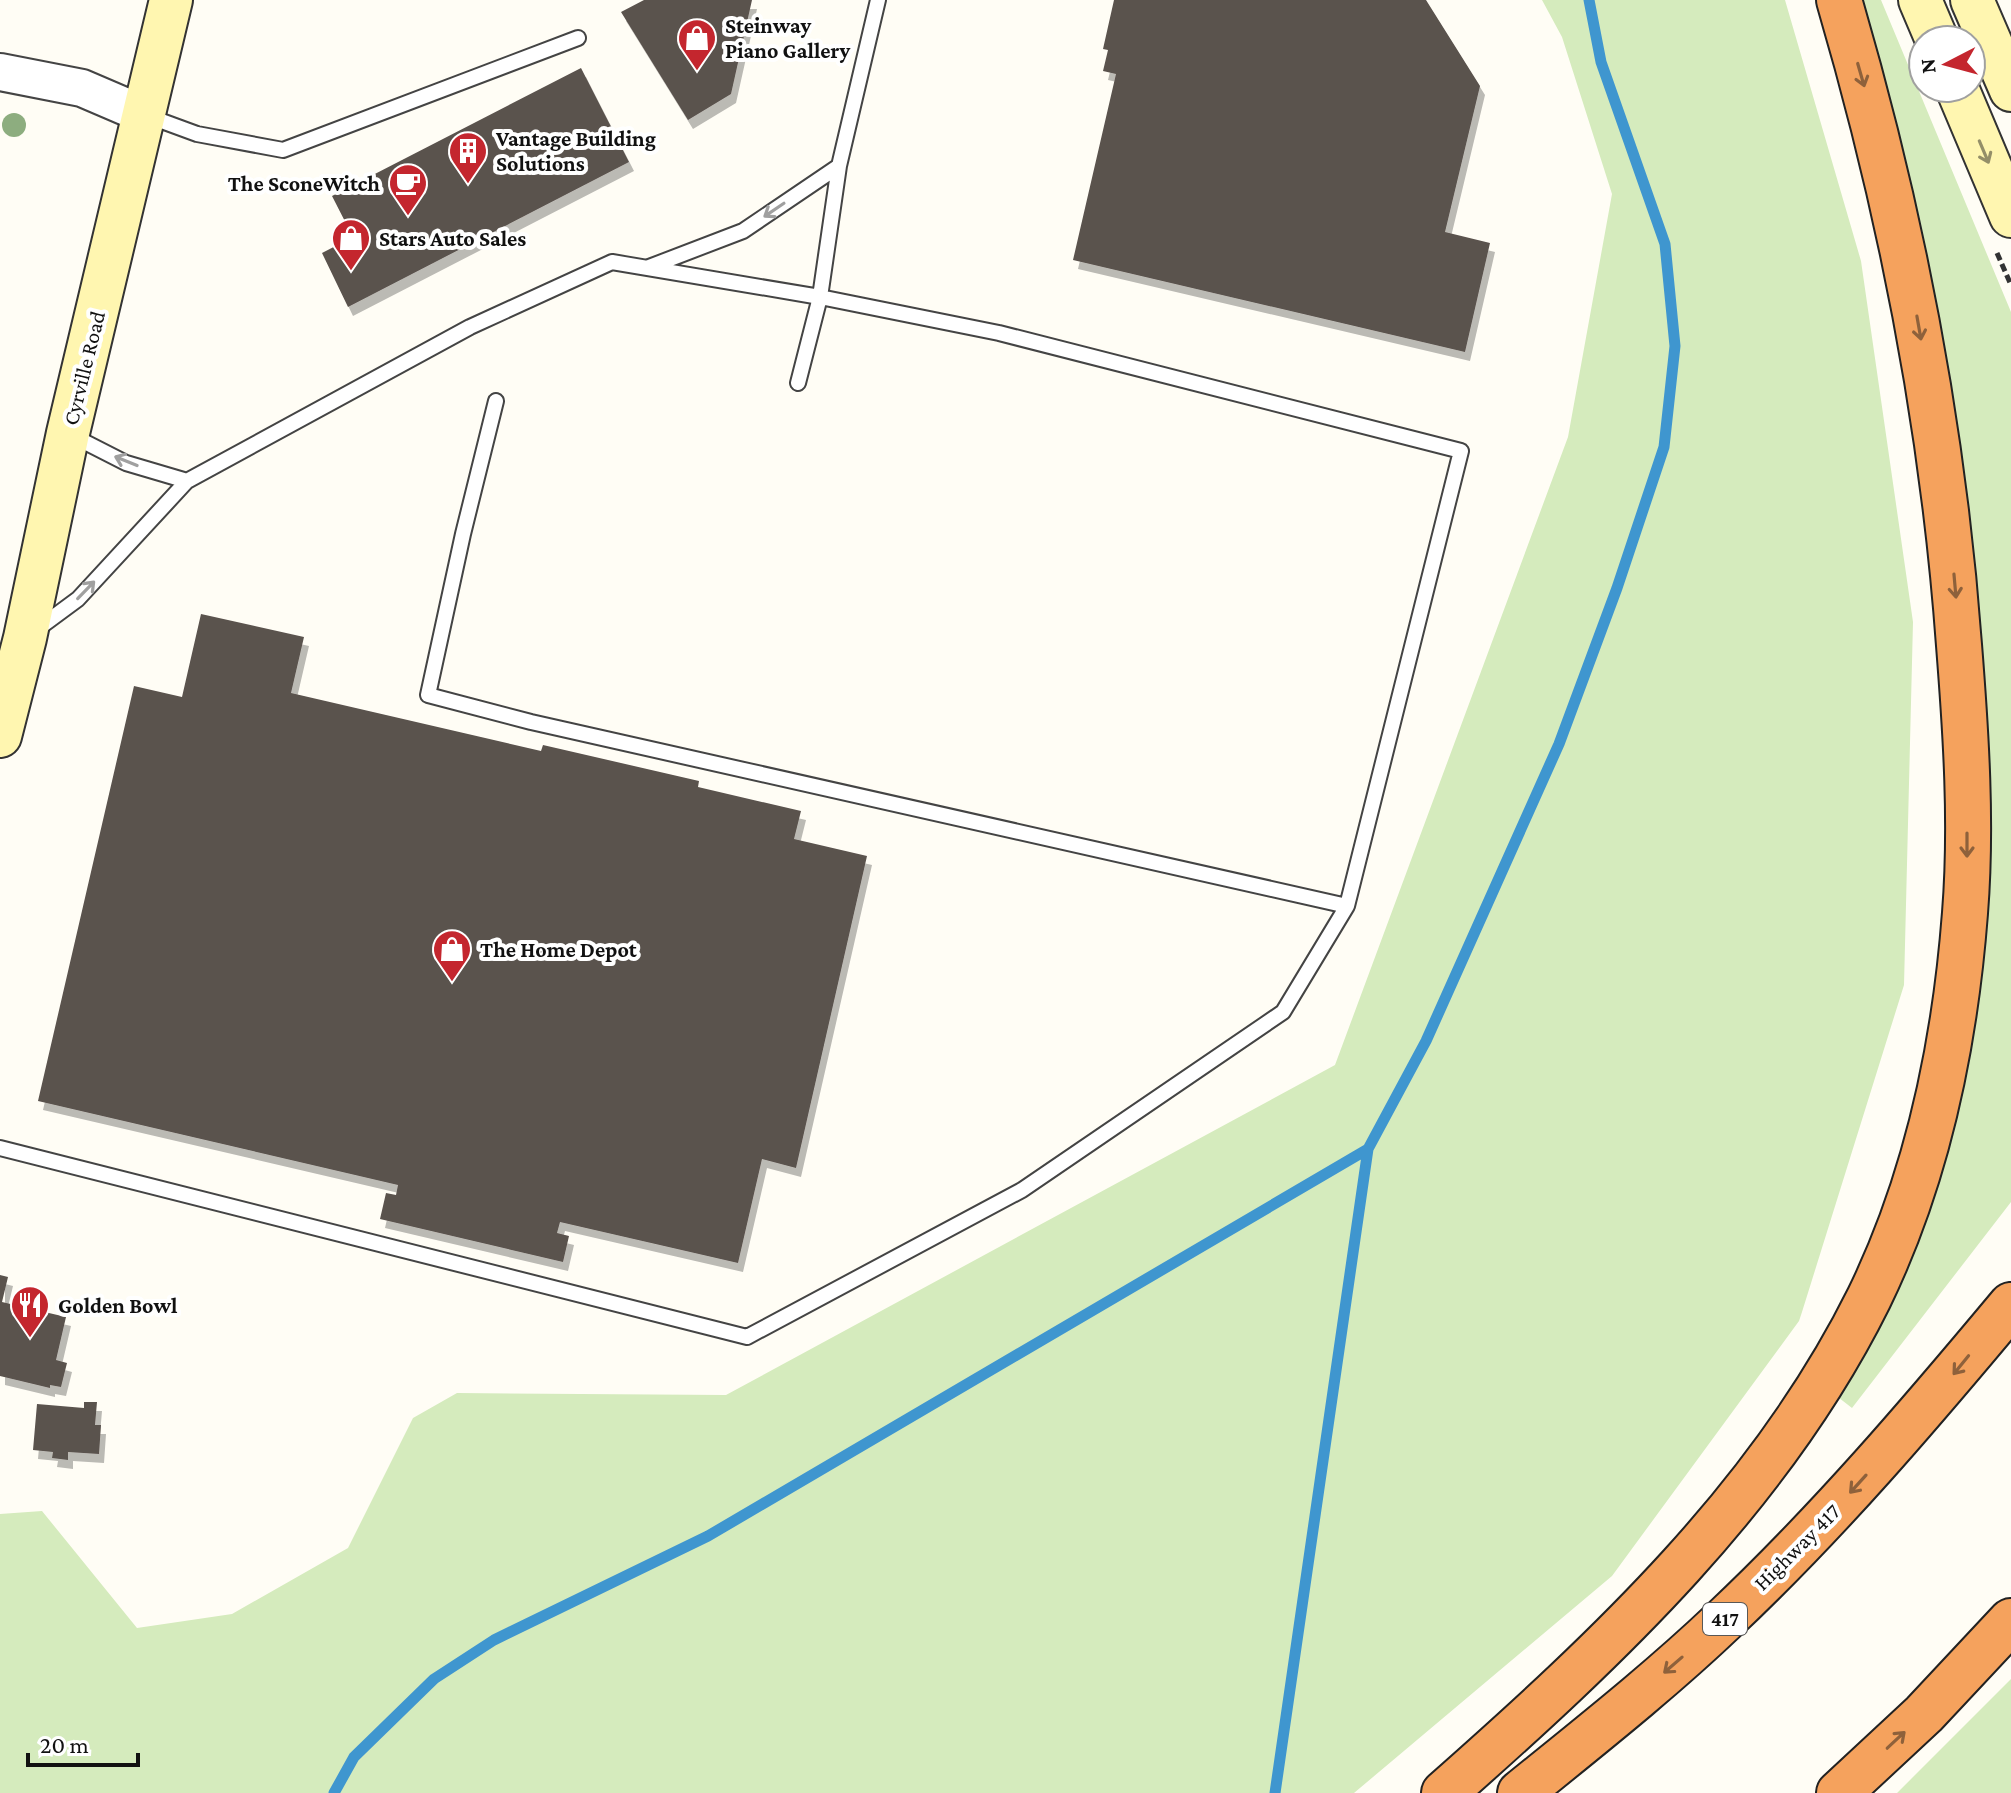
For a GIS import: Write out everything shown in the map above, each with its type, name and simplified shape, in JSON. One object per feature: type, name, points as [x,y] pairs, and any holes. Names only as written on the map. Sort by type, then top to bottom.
[{"type":"highway","points":[[1444,1793],[1600,1651],[1722,1521],[1775,1450],[1847,1339],[1887,1258],[1915,1180],[1943,1071],[1953,1020],[1967,872],[1965,741],[1955,585],[1937,443],[1907,263],[1888,179],[1839,0]]},
{"type":"highway","name":"Highway 417","points":[[1520,1793],[1638,1696],[1723,1621],[1782,1563],[1921,1414],[2011,1305]]},
{"type":"highway","points":[[1839,1793],[1924,1714],[2011,1621]]},
{"type":"main road","name":"Cyrville Road","points":[[0,736],[171,0]]},
{"type":"main road","points":[[1920,0],[1930,24]]},
{"type":"main road","points":[[1972,0],[2011,90]]},
{"type":"main road","points":[[1964,104],[2011,216]]},
{"type":"street","points":[[0,72],[82,88],[145,115]]},
{"type":"lane","points":[[798,383],[820,297],[839,166],[878,0]]},
{"type":"lane","points":[[145,115],[197,134],[283,150],[578,38]]},
{"type":"lane","points":[[647,267],[743,231],[839,166]]},
{"type":"lane","points":[[0,1148],[747,1337],[1022,1190],[1283,1012],[1347,906],[1461,451],[1373,426],[999,333],[820,297],[612,262],[484,320],[187,481],[78,599],[25,638]]},
{"type":"lane","points":[[496,401],[428,695],[531,722],[1347,906]]},
{"type":"lane","points":[[68,433],[126,463],[187,481]]},
{"type":"green space","points":[[1542,0],[1785,0],[1861,261],[1913,622],[1904,985],[1802,1312],[1799,1321],[1612,1576],[1354,1793],[0,1793],[0,1514],[42,1511],[137,1628],[232,1614],[348,1548],[413,1418],[457,1393],[726,1395],[1335,1065],[1568,437],[1612,194],[1562,37]]},
{"type":"green space","points":[[1852,0],[1881,0],[1907,62],[1907,104],[1924,104],[2011,312],[2011,1202],[1852,1408],[1834,1394],[1883,1307],[1984,751]]},
{"type":"green space","points":[[2011,1679],[2011,1793],[1897,1793]]},
{"type":"building","name":"Steinway Piano Gallery","points":[[644,0],[752,0],[731,94],[688,120],[621,12]]},
{"type":"building","points":[[1114,0],[1426,0],[1480,86],[1445,232],[1490,243],[1465,352],[1073,260],[1116,74],[1103,71],[1108,50],[1103,49]]},
{"type":"building","points":[[581,68],[629,162],[348,307],[322,253],[353,237],[332,196]]},
{"type":"building","name":"The Home Depot","points":[[201,614],[304,637],[291,693],[541,751],[543,745],[699,781],[698,787],[801,811],[794,839],[867,856],[796,1168],[762,1159],[738,1263],[560,1222],[557,1233],[569,1236],[563,1262],[380,1219],[386,1193],[396,1195],[398,1185],[38,1101],[134,686],[182,697]]},
{"type":"building","name":"Golden Bowl","points":[[0,1275],[8,1277],[2,1302],[66,1317],[56,1360],[67,1363],[61,1387],[50,1385],[50,1388],[0,1376]]},
{"type":"building","points":[[84,1402],[97,1402],[95,1425],[101,1425],[99,1454],[68,1452],[68,1460],[52,1458],[53,1452],[33,1450],[37,1404],[84,1408]]},
{"type":"waterway","points":[[334,1793],[354,1757],[434,1679],[494,1640],[708,1536],[1368,1149],[1426,1041],[1559,744],[1617,588],[1664,447],[1675,346],[1665,244],[1601,62],[1589,0]]},
{"type":"waterway","points":[[1275,1793],[1368,1149]]},
{"type":"place","name":"Steinway Piano Gallery","points":[[697,72]]},
{"type":"place","name":"Vantage Building Solutions","points":[[468,185]]},
{"type":"place","name":"The SconeWitch","points":[[408,217]]},
{"type":"place","name":"Stars Auto Sales","points":[[351,272]]},
{"type":"place","name":"The Home Depot","points":[[452,983]]},
{"type":"place","name":"Golden Bowl","points":[[30,1339]]}]
